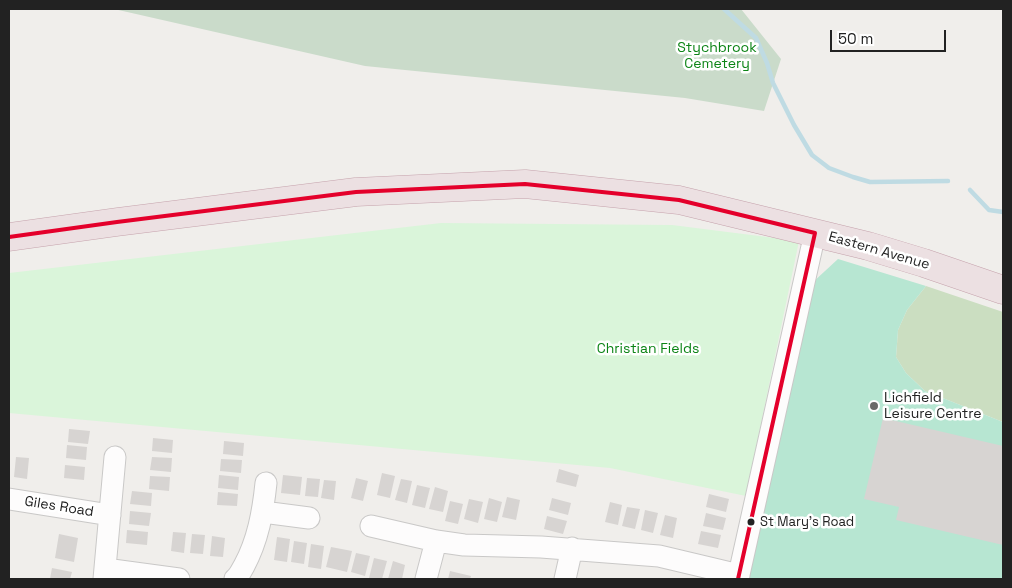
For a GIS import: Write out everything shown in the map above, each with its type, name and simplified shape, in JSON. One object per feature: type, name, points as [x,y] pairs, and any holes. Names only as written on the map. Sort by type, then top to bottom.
[{"type":"highway","name":"Eastern Avenue","points":[[9,237],[356,192],[525,184],[679,200],[868,246],[1003,290]]},
{"type":"street","points":[[384,524],[436,541],[464,545],[572,548],[659,556],[739,577],[815,232]]},
{"type":"street","name":"Giles Road","points":[[115,457],[104,574],[178,579]]},
{"type":"street","points":[[235,579],[248,559],[258,533],[263,512],[266,483]]},
{"type":"street","name":"Giles Road","points":[[9,499],[110,515]]},
{"type":"street","points":[[263,512],[309,518]]},
{"type":"street","points":[[426,579],[436,541]]},
{"type":"street","points":[[565,579],[572,548]]},
{"type":"green space","name":"Stychbrook Cemetery","points":[[114,9],[741,9],[781,59],[764,111],[685,98],[365,66]]},
{"type":"green space","name":"Christian Fields","points":[[441,223],[672,225],[799,241],[746,496],[610,468],[9,413],[9,273]]},
{"type":"green space","name":"Lichfield Leisure Centre","points":[[838,259],[926,286],[907,310],[898,330],[896,357],[906,373],[925,391],[1003,422],[1003,579],[748,579],[812,283]]},
{"type":"green space","points":[[926,286],[1003,312],[1003,422],[925,391],[906,373],[896,357],[898,330],[907,310]]},
{"type":"building","points":[[883,418],[1003,446],[1003,545],[896,520],[899,507],[864,499]]},
{"type":"building","points":[[69,429],[90,431],[88,444],[68,442]]},
{"type":"building","points":[[153,438],[173,440],[172,453],[152,451]]},
{"type":"building","points":[[224,441],[244,443],[243,456],[223,454]]},
{"type":"building","points":[[67,445],[87,447],[86,460],[66,458]]},
{"type":"building","points":[[16,457],[29,458],[27,479],[14,477]]},
{"type":"building","points":[[152,457],[172,458],[171,472],[150,470]]},
{"type":"building","points":[[221,459],[242,460],[241,473],[220,471]]},
{"type":"building","points":[[65,465],[85,467],[84,480],[64,478]]},
{"type":"building","points":[[559,469],[579,475],[576,487],[556,482]]},
{"type":"building","points":[[382,473],[395,476],[390,498],[377,495]]},
{"type":"building","points":[[219,475],[239,477],[238,490],[218,488]]},
{"type":"building","points":[[283,475],[302,477],[300,495],[281,493]]},
{"type":"building","points":[[150,476],[170,477],[169,491],[149,489]]},
{"type":"building","points":[[307,478],[320,479],[318,497],[305,496]]},
{"type":"building","points":[[356,478],[368,481],[363,501],[351,498]]},
{"type":"building","points":[[401,479],[412,481],[407,503],[395,500]]},
{"type":"building","points":[[324,480],[336,481],[334,500],[321,498]]},
{"type":"building","points":[[417,485],[430,488],[425,508],[412,505]]},
{"type":"building","points":[[435,487],[448,491],[443,512],[429,509]]},
{"type":"building","points":[[132,491],[152,493],[151,506],[130,504]]},
{"type":"building","points":[[218,492],[238,494],[237,506],[217,505]]},
{"type":"building","points":[[709,494],[729,499],[726,512],[706,507]]},
{"type":"building","points":[[507,497],[520,500],[516,520],[502,517]]},
{"type":"building","points":[[489,498],[502,502],[497,522],[484,519]]},
{"type":"building","points":[[552,498],[571,503],[568,515],[549,510]]},
{"type":"building","points":[[469,499],[483,502],[478,523],[464,519]]},
{"type":"building","points":[[450,501],[463,504],[458,524],[445,521]]},
{"type":"building","points":[[610,502],[622,505],[618,525],[605,522]]},
{"type":"building","points":[[627,507],[640,509],[635,529],[622,526]]},
{"type":"building","points":[[645,510],[658,513],[653,533],[641,530]]},
{"type":"building","points":[[130,511],[151,513],[149,526],[129,524]]},
{"type":"building","points":[[706,513],[726,518],[723,530],[703,526]]},
{"type":"building","points":[[665,515],[677,518],[673,538],[660,535]]},
{"type":"building","points":[[547,516],[567,521],[563,534],[544,529]]},
{"type":"building","points":[[127,530],[148,532],[147,545],[126,543]]},
{"type":"building","points":[[701,531],[721,535],[718,548],[698,544]]},
{"type":"building","points":[[173,532],[186,533],[184,553],[171,551]]},
{"type":"building","points":[[59,534],[78,538],[74,562],[55,558]]},
{"type":"building","points":[[192,534],[205,535],[203,554],[190,553]]},
{"type":"building","points":[[212,536],[225,538],[223,557],[210,556]]},
{"type":"building","points":[[277,537],[290,539],[287,562],[274,560]]},
{"type":"building","points":[[294,541],[307,543],[304,564],[291,562]]},
{"type":"building","points":[[311,544],[324,546],[321,569],[308,567]]},
{"type":"building","points":[[331,547],[352,551],[347,572],[326,567]]},
{"type":"building","points":[[356,553],[370,556],[365,576],[351,572]]},
{"type":"building","points":[[374,558],[387,561],[382,579],[369,578]]},
{"type":"building","points":[[393,561],[405,565],[402,579],[388,579]]},
{"type":"building","points":[[52,568],[72,572],[70,579],[50,579]]},
{"type":"building","points":[[450,571],[471,576],[470,579],[448,579]]},
{"type":"waterway","points":[[724,9],[756,38],[773,83],[794,125],[812,155],[829,168],[870,182],[948,181]]},
{"type":"waterway","points":[[970,190],[989,210],[1003,212]]},
{"type":"transit line","points":[[9,237],[356,192],[525,184],[679,200],[815,233],[738,579]]},
{"type":"place","name":"Lichfield Leisure Centre","points":[[874,406]]},
{"type":"place","name":"St Mary's Road","points":[[751,522]]}]
